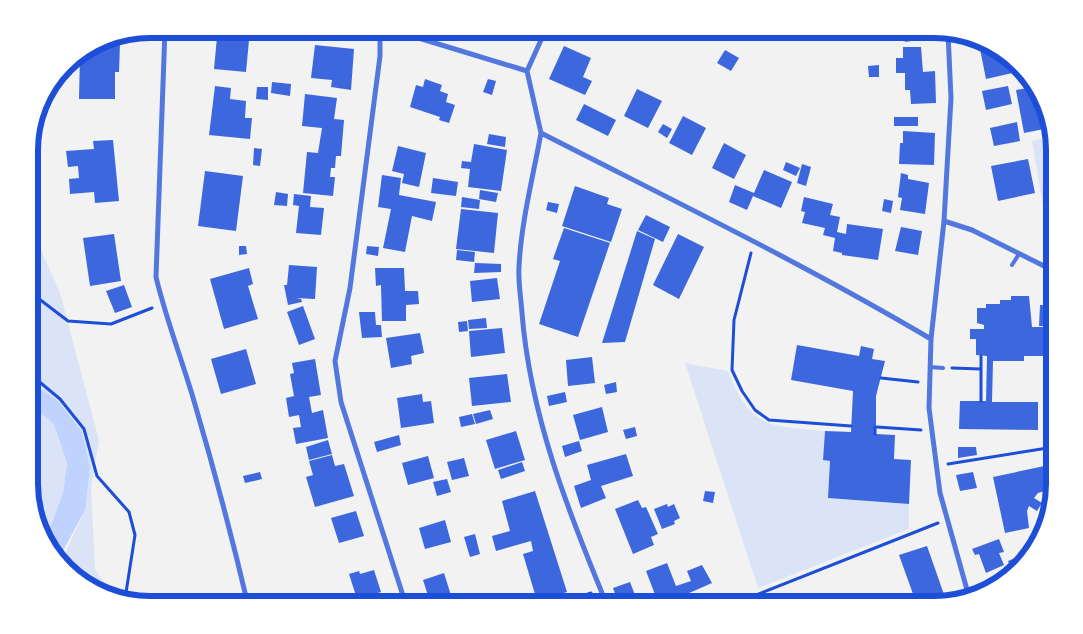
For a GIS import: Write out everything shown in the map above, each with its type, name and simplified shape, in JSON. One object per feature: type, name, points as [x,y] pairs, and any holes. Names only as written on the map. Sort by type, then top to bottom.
[{"type":"street","points":[[165,38],[156,277],[162,304],[194,399],[246,596]]},
{"type":"street","points":[[380,38],[380,56],[350,288],[335,361],[341,402],[403,596]]},
{"type":"street","points":[[418,38],[526,71]]},
{"type":"street","points":[[542,38],[526,71],[541,133],[519,268],[525,351],[535,401],[546,441],[576,531],[603,596]]},
{"type":"street","points":[[948,38],[951,98],[944,222],[931,339],[931,430],[938,484],[968,591]]},
{"type":"street","points":[[541,133],[755,240],[862,298],[931,339]]},
{"type":"street","points":[[944,222],[972,230],[1045,268]]},
{"type":"lane","points":[[1012,265],[1018,254]]},
{"type":"lane","points":[[930,367],[943,368]]},
{"type":"path","points":[[750,258],[734,320],[732,370],[742,392],[755,410],[769,420],[851,426]]},
{"type":"path","points":[[38,298],[68,321],[111,324],[162,304]]},
{"type":"path","points":[[981,356],[981,402]]},
{"type":"path","points":[[962,368],[981,369]]},
{"type":"path","points":[[881,378],[930,383]]},
{"type":"path","points":[[38,381],[60,399],[84,429],[96,476],[129,512],[135,535],[126,594]]},
{"type":"path","points":[[874,434],[876,427],[931,430]]},
{"type":"path","points":[[951,463],[1045,448]]},
{"type":"path","points":[[754,596],[947,520]]},
{"type":"path","points":[[583,596],[601,590]]},
{"type":"shaded area","points":[[1045,139],[1045,207],[1043,207],[1032,141]]},
{"type":"shaded area","points":[[38,243],[60,293],[99,440],[91,488],[95,569],[108,588],[87,578],[64,556],[85,510],[58,401],[38,387]]},
{"type":"shaded area","points":[[685,363],[728,371],[745,404],[764,421],[775,425],[825,431],[823,460],[830,461],[828,498],[909,504],[909,529],[758,588]]},
{"type":"shaded area","points":[[38,411],[54,424],[67,463],[63,493],[48,532],[43,521],[38,499]]},
{"type":"water","points":[[38,387],[58,401],[82,432],[90,467],[85,510],[61,554],[48,532],[63,493],[67,463],[54,424],[38,411]]},
{"type":"building","points":[[217,38],[249,40],[246,72],[214,69]]},
{"type":"building","points":[[904,38],[931,38],[905,42]]},
{"type":"building","points":[[113,43],[120,43],[119,72],[115,72],[115,99],[79,99],[80,62],[89,55],[92,55],[93,52]]},
{"type":"building","points":[[315,45],[354,49],[351,90],[331,87],[332,80],[311,78]]},
{"type":"building","points":[[564,46],[591,58],[583,77],[592,81],[585,95],[549,79]]},
{"type":"building","points":[[903,47],[921,47],[923,72],[935,71],[936,103],[911,104],[910,90],[905,90],[905,73],[896,73],[896,58],[903,58]]},
{"type":"building","points":[[980,48],[990,52],[1015,72],[986,79]]},
{"type":"building","points":[[725,50],[739,58],[731,71],[717,63]]},
{"type":"building","points":[[879,65],[879,77],[869,77],[868,66]]},
{"type":"building","points":[[425,79],[442,85],[440,91],[448,94],[446,102],[455,105],[449,123],[439,120],[440,117],[410,107],[416,85],[423,87]]},
{"type":"building","points":[[488,79],[496,81],[492,95],[483,92]]},
{"type":"building","points":[[272,82],[291,84],[290,96],[271,93]]},
{"type":"building","points":[[215,86],[231,88],[230,99],[246,101],[245,118],[252,118],[250,139],[209,135]]},
{"type":"building","points":[[1008,86],[1012,104],[986,110],[982,91]]},
{"type":"building","points":[[257,87],[268,87],[268,100],[256,99]]},
{"type":"building","points":[[1028,88],[1040,113],[1043,129],[1024,133],[1016,90]]},
{"type":"building","points":[[637,89],[662,101],[648,128],[624,116]]},
{"type":"building","points":[[305,94],[337,98],[334,119],[344,120],[341,156],[336,156],[335,168],[331,168],[330,177],[335,177],[333,196],[303,193],[307,152],[318,153],[322,128],[302,126]]},
{"type":"building","points":[[584,104],[616,120],[608,136],[576,120]]},
{"type":"building","points":[[683,116],[706,128],[692,155],[669,143]]},
{"type":"building","points":[[894,117],[918,117],[918,126],[894,126]]},
{"type":"building","points":[[1017,122],[1020,141],[994,146],[990,128]]},
{"type":"building","points":[[663,124],[672,129],[667,138],[658,132]]},
{"type":"building","points":[[903,131],[935,133],[934,165],[899,164],[900,143],[903,143]]},
{"type":"building","points":[[489,134],[506,137],[505,147],[487,144]]},
{"type":"building","points":[[113,140],[119,201],[95,203],[94,192],[70,194],[69,179],[79,178],[78,166],[68,167],[66,151],[94,149],[93,141]]},
{"type":"building","points":[[724,143],[746,155],[734,179],[712,168]]},
{"type":"building","points":[[474,144],[507,150],[501,191],[468,187],[470,169],[461,168],[462,161],[471,162]]},
{"type":"building","points":[[398,146],[426,153],[419,187],[402,183],[404,174],[392,171]]},
{"type":"building","points":[[254,148],[262,149],[260,166],[253,165]]},
{"type":"building","points":[[1028,159],[1035,193],[998,201],[991,166]]},
{"type":"building","points":[[786,162],[800,168],[796,176],[783,170]]},
{"type":"building","points":[[802,164],[811,167],[806,186],[797,183]]},
{"type":"building","points":[[764,170],[792,182],[781,208],[753,196],[747,210],[729,202],[735,185],[754,193]]},
{"type":"building","points":[[205,171],[243,176],[236,231],[198,226]]},
{"type":"building","points":[[901,173],[908,175],[908,179],[929,183],[925,214],[900,210],[902,198],[898,197]]},
{"type":"building","points":[[382,175],[401,178],[399,195],[436,202],[432,221],[412,216],[405,252],[383,248],[391,209],[378,207]]},
{"type":"building","points":[[433,178],[458,182],[456,196],[431,193]]},
{"type":"building","points":[[575,186],[609,198],[607,204],[622,209],[611,242],[562,226]]},
{"type":"building","points":[[480,190],[498,193],[496,202],[479,199]]},
{"type":"building","points":[[276,192],[288,194],[287,206],[274,205]]},
{"type":"building","points":[[294,194],[311,196],[310,207],[324,208],[321,235],[296,233],[299,206],[293,205]]},
{"type":"building","points":[[462,197],[480,200],[479,209],[461,207]]},
{"type":"building","points":[[804,197],[833,204],[830,215],[840,217],[837,232],[846,234],[847,224],[883,229],[878,260],[842,255],[842,253],[833,251],[835,238],[823,235],[825,228],[802,223],[805,212],[801,211]]},
{"type":"building","points":[[884,199],[893,201],[891,213],[882,211]]},
{"type":"building","points":[[548,202],[559,204],[557,213],[546,210]]},
{"type":"building","points":[[461,209],[498,213],[494,253],[456,249]]},
{"type":"building","points":[[646,215],[670,227],[663,242],[638,230]]},
{"type":"building","points":[[901,227],[922,231],[918,255],[895,251]]},
{"type":"building","points":[[564,228],[610,243],[578,337],[539,324],[560,261],[553,259]]},
{"type":"building","points":[[637,231],[655,239],[625,342],[602,343]]},
{"type":"building","points":[[114,234],[121,281],[90,286],[83,238]]},
{"type":"building","points":[[678,234],[704,247],[679,299],[653,285]]},
{"type":"building","points":[[239,246],[246,246],[247,254],[239,255]]},
{"type":"building","points":[[367,246],[379,247],[378,256],[366,254]]},
{"type":"building","points":[[457,250],[475,252],[474,262],[456,260]]},
{"type":"building","points":[[475,263],[501,264],[501,272],[474,273]]},
{"type":"building","points":[[289,265],[317,267],[315,299],[296,298],[301,299],[302,302],[288,305],[284,285],[287,285]]},
{"type":"building","points":[[249,268],[253,284],[248,286],[258,319],[224,329],[210,279]]},
{"type":"building","points":[[375,268],[404,268],[405,291],[418,291],[419,304],[406,305],[406,321],[382,321],[381,285],[376,286]]},
{"type":"building","points":[[497,278],[500,299],[472,302],[470,281]]},
{"type":"building","points":[[124,285],[132,307],[115,313],[106,291]]},
{"type":"building","points":[[1011,296],[1029,296],[1032,327],[1045,327],[1045,356],[1024,356],[1024,361],[993,361],[992,402],[1038,402],[1038,430],[959,429],[960,401],[986,401],[987,356],[976,355],[976,339],[970,339],[970,329],[984,329],[984,325],[977,323],[977,308],[986,308],[986,304],[1000,304],[1000,300],[1011,300]]},
{"type":"building","points":[[1040,305],[1045,305],[1045,326],[1039,326]]},
{"type":"building","points":[[303,306],[315,339],[299,345],[287,312]]},
{"type":"building","points":[[359,312],[375,312],[376,325],[381,325],[382,337],[362,338]]},
{"type":"building","points":[[486,318],[487,328],[469,329],[468,320]]},
{"type":"building","points":[[467,321],[468,331],[459,332],[458,322]]},
{"type":"building","points":[[502,328],[505,353],[471,357],[469,331]]},
{"type":"building","points":[[420,333],[424,353],[411,356],[412,364],[391,368],[386,338]]},
{"type":"building","points":[[797,345],[859,356],[861,346],[874,349],[872,359],[885,361],[876,396],[876,434],[895,435],[894,459],[911,460],[909,504],[828,498],[830,461],[823,460],[825,431],[851,432],[853,391],[791,380]]},
{"type":"building","points":[[246,349],[256,384],[221,394],[211,359]]},
{"type":"building","points":[[592,357],[595,383],[568,386],[566,360]]},
{"type":"building","points":[[315,359],[321,395],[309,397],[312,413],[323,410],[328,438],[296,444],[293,428],[301,427],[299,415],[289,417],[286,398],[294,396],[290,374],[294,373],[292,363]]},
{"type":"building","points":[[507,374],[511,402],[472,406],[469,378]]},
{"type":"building","points":[[616,382],[617,392],[606,394],[604,385]]},
{"type":"building","points":[[565,392],[567,402],[549,406],[547,396]]},
{"type":"building","points":[[422,394],[423,402],[431,401],[434,423],[401,428],[397,398]]},
{"type":"building","points":[[602,407],[608,432],[580,440],[573,415]]},
{"type":"building","points":[[490,410],[493,419],[476,424],[473,414]]},
{"type":"building","points":[[472,414],[475,424],[461,427],[459,417]]},
{"type":"building","points":[[635,427],[637,436],[626,439],[623,430]]},
{"type":"building","points":[[516,431],[525,460],[495,469],[486,440]]},
{"type":"building","points":[[399,435],[401,445],[377,452],[374,442]]},
{"type":"building","points":[[328,440],[332,454],[309,460],[306,447]]},
{"type":"building","points":[[579,441],[582,451],[565,457],[562,446]]},
{"type":"building","points":[[958,447],[976,447],[977,455],[958,458]]},
{"type":"building","points":[[626,454],[633,476],[601,486],[606,498],[581,508],[574,486],[591,480],[587,465]]},
{"type":"building","points":[[332,455],[335,466],[344,464],[354,496],[315,507],[306,477],[313,475],[309,461]]},
{"type":"building","points":[[428,456],[434,478],[408,485],[402,463]]},
{"type":"building","points":[[464,458],[469,476],[452,480],[447,462]]},
{"type":"building","points":[[522,462],[525,471],[501,479],[498,470]]},
{"type":"building","points":[[1045,466],[1045,491],[1038,493],[1034,498],[1042,503],[1037,511],[1029,506],[1027,511],[1029,528],[1005,533],[993,477]]},
{"type":"building","points":[[260,472],[262,479],[245,483],[243,476]]},
{"type":"building","points":[[973,472],[977,488],[960,491],[956,475]]},
{"type":"building","points":[[447,479],[451,492],[437,496],[433,482]]},
{"type":"building","points":[[535,491],[567,592],[554,596],[536,596],[523,554],[533,551],[531,541],[496,551],[492,536],[510,531],[502,501]]},
{"type":"building","points":[[705,491],[715,492],[713,503],[703,501]]},
{"type":"building","points":[[638,500],[642,508],[646,507],[658,534],[651,537],[654,545],[633,554],[615,509]]},
{"type":"building","points":[[667,504],[668,507],[674,504],[680,518],[674,521],[675,524],[662,529],[654,509]]},
{"type":"building","points":[[356,511],[364,536],[339,543],[331,518]]},
{"type":"building","points":[[445,520],[451,542],[425,549],[419,528]]},
{"type":"building","points":[[475,534],[480,554],[470,557],[464,537]]},
{"type":"building","points":[[999,539],[1004,552],[999,553],[1004,565],[986,573],[979,554],[975,555],[972,549]]},
{"type":"building","points":[[927,546],[944,596],[914,596],[899,555]]},
{"type":"building","points":[[1019,556],[1010,566],[1008,561]]},
{"type":"building","points":[[667,563],[676,586],[691,581],[687,571],[702,565],[712,583],[682,596],[656,596],[646,571]]},
{"type":"building","points":[[374,570],[381,592],[367,596],[356,596],[349,574],[359,571],[360,574]]},
{"type":"building","points":[[444,573],[451,596],[428,596],[423,580]]},
{"type":"building","points":[[630,582],[635,596],[616,596],[613,588]]}]
